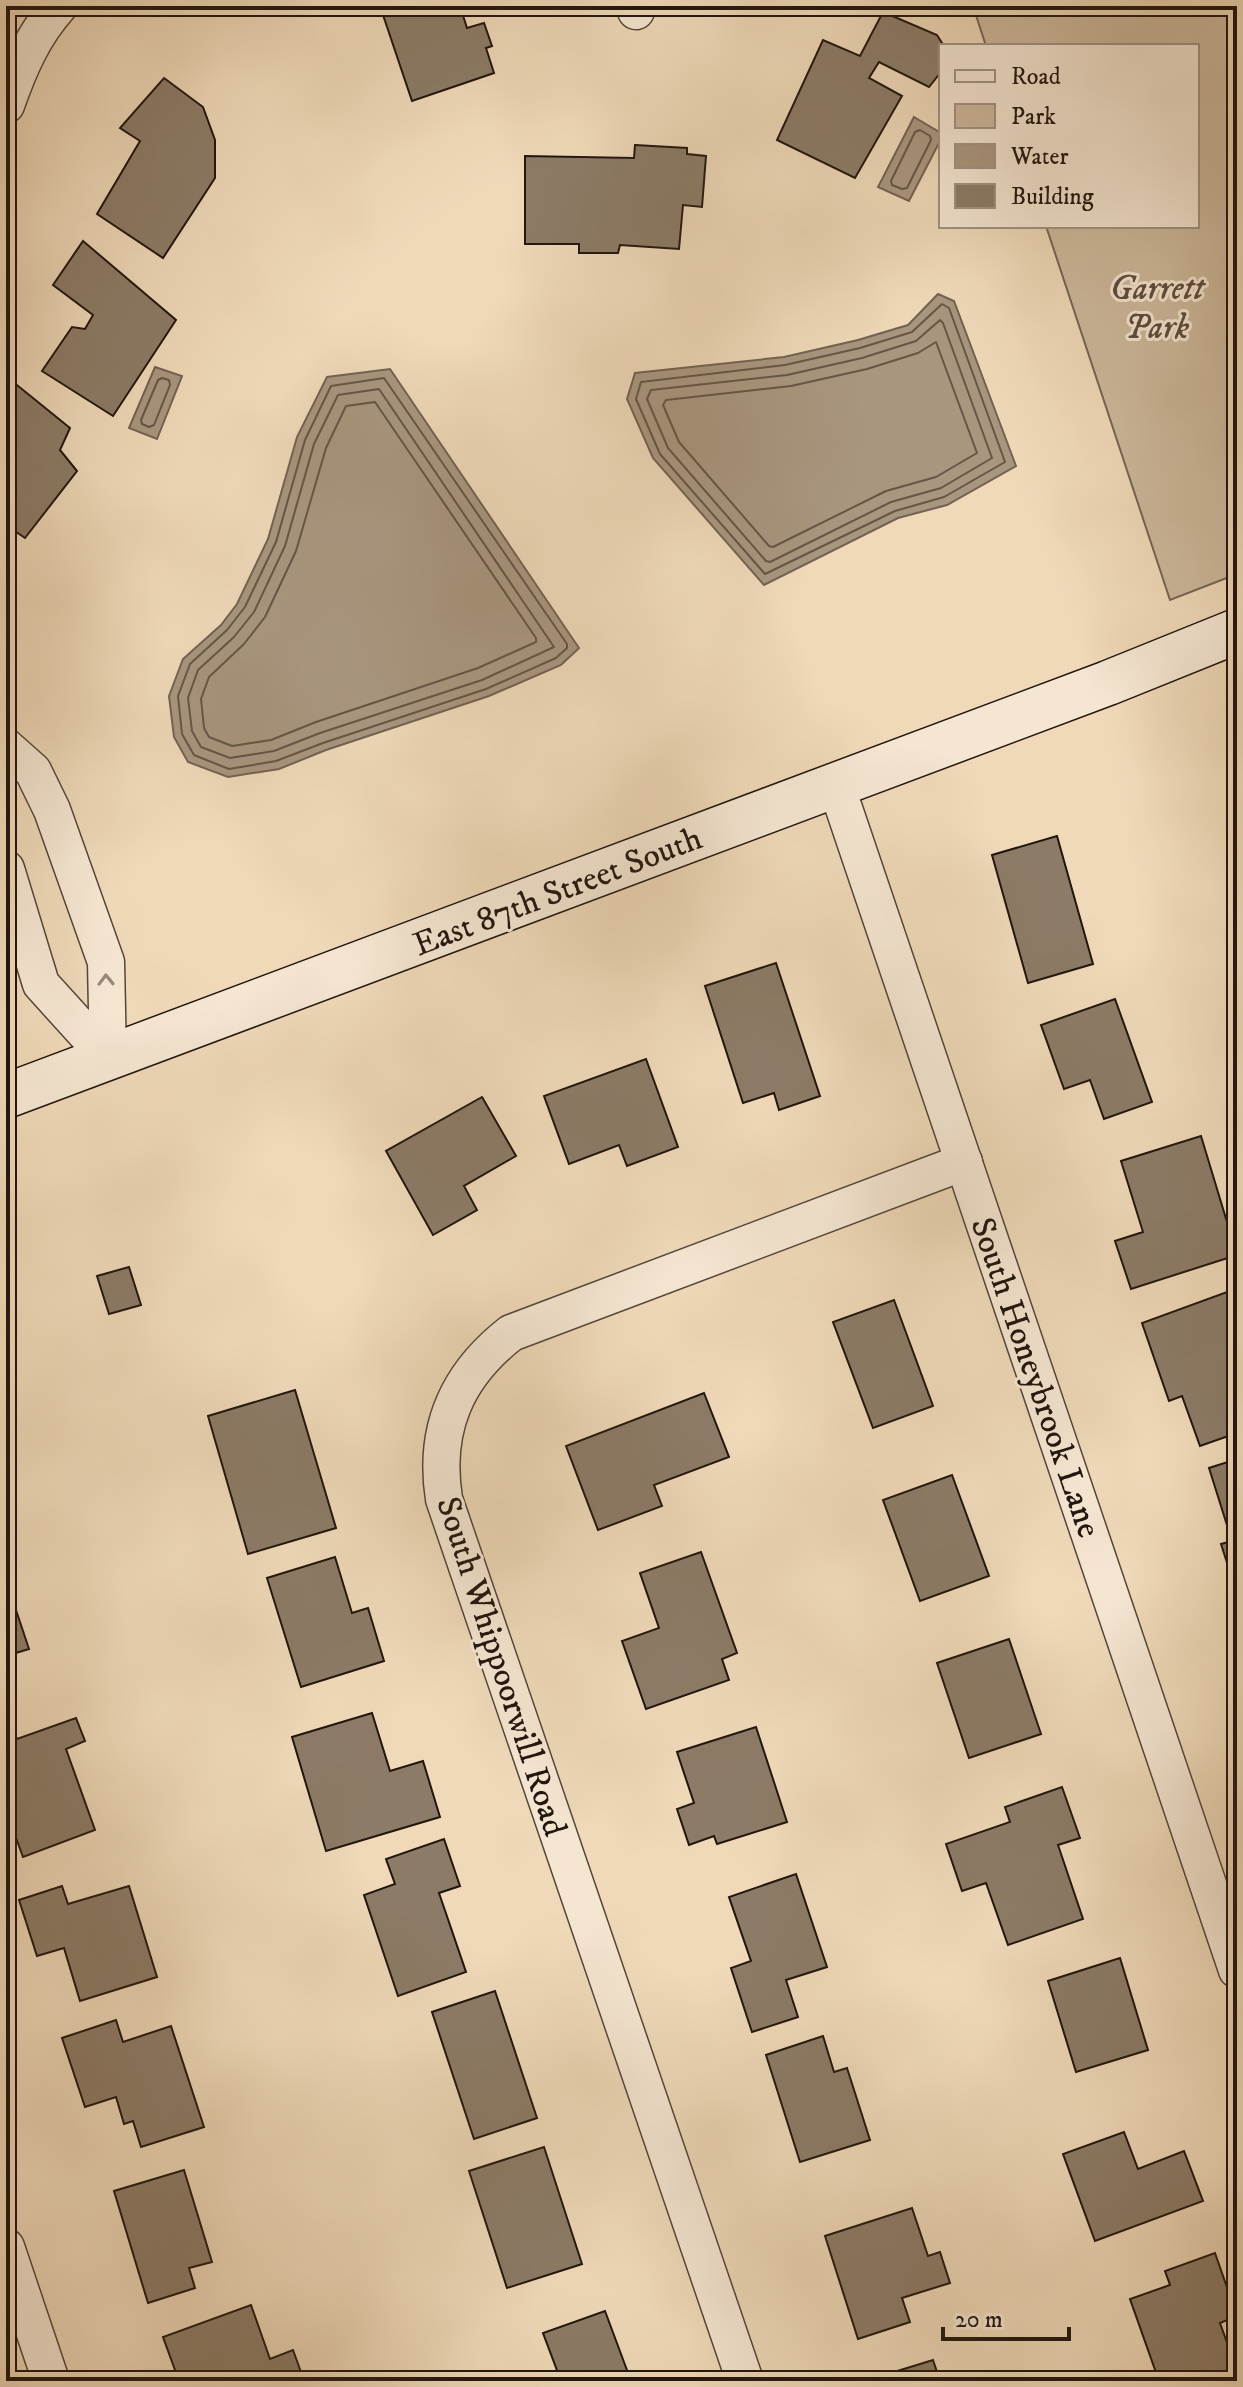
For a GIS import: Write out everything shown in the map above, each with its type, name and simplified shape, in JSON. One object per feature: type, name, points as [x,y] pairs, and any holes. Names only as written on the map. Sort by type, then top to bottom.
[{"type":"street","points":[[6,105],[20,64],[45,22],[59,6]]},
{"type":"street","name":"East 87th Street South","points":[[6,1096],[1108,683],[1237,631]]},
{"type":"street","points":[[6,747],[33,771],[52,810],[106,962],[108,1058]]},
{"type":"street","name":"South Honeybrook Lane","points":[[836,785],[1237,1970]]},
{"type":"street","points":[[6,869],[41,984],[108,1058]]},
{"type":"street","name":"South Whippoorwill Road","points":[[745,2381],[444,1499],[441,1477],[445,1427],[452,1406],[476,1365],[511,1333],[964,1162]]},
{"type":"street","points":[[6,2247],[51,2381]]},
{"type":"green space","name":"Garrett Park","points":[[973,6],[1237,6],[1237,574],[1170,600],[1047,228],[1199,228],[1199,44],[985,44]]},
{"type":"water","points":[[914,117],[939,132],[939,143],[909,201],[878,187]]},
{"type":"water","points":[[938,294],[954,301],[1016,466],[947,505],[898,518],[764,585],[653,458],[627,399],[635,373],[784,357],[858,340],[908,325]]},
{"type":"water","points":[[155,367],[182,376],[157,439],[129,428]]},
{"type":"water","points":[[390,369],[579,648],[561,665],[489,696],[326,750],[279,769],[228,777],[188,762],[174,737],[169,696],[183,659],[221,625],[237,604],[268,539],[297,437],[327,377]]},
{"type":"building","points":[[380,6],[460,6],[467,28],[484,23],[492,46],[486,48],[494,73],[412,101]]},
{"type":"building","points":[[883,12],[937,35],[943,44],[939,44],[939,74],[929,87],[879,62],[869,78],[902,96],[855,178],[777,140],[823,40],[860,56]]},
{"type":"building","points":[[164,78],[203,107],[215,140],[215,178],[163,258],[97,214],[140,141],[120,128]]},
{"type":"building","points":[[635,145],[687,148],[687,154],[706,156],[702,207],[683,205],[679,249],[620,245],[618,253],[579,253],[579,244],[525,244],[525,156],[634,158]]},
{"type":"building","points":[[83,241],[176,320],[113,416],[42,371],[72,327],[85,329],[93,315],[53,285]]},
{"type":"building","points":[[7,377],[70,428],[60,450],[77,471],[25,538],[6,525]]},
{"type":"building","points":[[1057,836],[1093,964],[1028,983],[992,855]]},
{"type":"building","points":[[776,963],[820,1096],[779,1110],[774,1093],[743,1103],[705,986]]},
{"type":"building","points":[[1115,999],[1152,1102],[1104,1119],[1090,1080],[1064,1089],[1041,1025]]},
{"type":"building","points":[[646,1059],[678,1147],[627,1166],[619,1145],[569,1164],[544,1096]]},
{"type":"building","points":[[482,1097],[516,1156],[464,1186],[477,1210],[433,1235],[386,1151]]},
{"type":"building","points":[[1201,1136],[1237,1255],[1131,1289],[1115,1241],[1143,1232],[1121,1161]]},
{"type":"building","points":[[129,1267],[141,1305],[109,1314],[97,1276]]},
{"type":"building","points":[[1227,1292],[1237,1320],[1237,1433],[1200,1446],[1182,1396],[1169,1401],[1142,1323]]},
{"type":"building","points":[[894,1300],[933,1406],[873,1428],[833,1322]]},
{"type":"building","points":[[295,1390],[336,1528],[248,1554],[208,1416]]},
{"type":"building","points":[[704,1393],[729,1457],[654,1485],[662,1506],[598,1530],[566,1446]]},
{"type":"building","points":[[1237,1459],[1237,1594],[1221,1544],[1232,1541],[1209,1468]]},
{"type":"building","points":[[952,1475],[989,1576],[920,1601],[883,1500]]},
{"type":"building","points":[[701,1552],[737,1653],[722,1659],[729,1680],[646,1709],[622,1641],[659,1628],[640,1573]]},
{"type":"building","points":[[335,1557],[352,1613],[368,1608],[384,1661],[301,1687],[267,1578]]},
{"type":"building","points":[[6,1580],[29,1649],[6,1656]]},
{"type":"building","points":[[1009,1639],[1041,1734],[969,1758],[937,1663]]},
{"type":"building","points":[[372,1713],[390,1771],[423,1761],[440,1817],[326,1851],[292,1737]]},
{"type":"building","points":[[8,1716],[17,1739],[76,1718],[85,1741],[66,1749],[95,1830],[23,1857],[6,1810]]},
{"type":"building","points":[[756,1727],[787,1822],[717,1844],[714,1836],[689,1845],[677,1809],[694,1803],[677,1752]]},
{"type":"building","points":[[1062,1787],[1080,1838],[1058,1845],[1083,1919],[1008,1945],[986,1883],[962,1891],[946,1844],[1010,1822],[1005,1807]]},
{"type":"building","points":[[444,1839],[460,1886],[439,1893],[466,1972],[398,1996],[364,1895],[395,1884],[386,1859]]},
{"type":"building","points":[[796,1874],[827,1967],[786,1980],[798,2017],[752,2032],[731,1968],[751,1961],[729,1897]]},
{"type":"building","points":[[62,1886],[68,1904],[129,1886],[157,1977],[80,2001],[64,1948],[37,1956],[19,1900]]},
{"type":"building","points":[[1120,1958],[1148,2050],[1076,2072],[1048,1981]]},
{"type":"building","points":[[495,1991],[537,2118],[474,2139],[432,2012]]},
{"type":"building","points":[[116,2020],[123,2042],[171,2026],[204,2127],[141,2147],[133,2121],[124,2124],[116,2097],[85,2107],[62,2038]]},
{"type":"building","points":[[823,2036],[834,2072],[847,2068],[870,2140],[800,2162],[766,2055]]},
{"type":"building","points":[[1124,2132],[1138,2169],[1184,2151],[1203,2201],[1095,2241],[1063,2154]]},
{"type":"building","points":[[544,2147],[582,2264],[507,2288],[469,2171]]},
{"type":"building","points":[[184,2170],[212,2262],[189,2268],[195,2288],[148,2303],[114,2191]]},
{"type":"building","points":[[912,2208],[928,2256],[940,2252],[950,2283],[902,2298],[910,2322],[858,2339],[825,2236]]},
{"type":"building","points":[[1215,2253],[1237,2316],[1220,2323],[1237,2370],[1237,2381],[1159,2381],[1130,2299],[1170,2285],[1165,2271]]},
{"type":"building","points":[[251,2305],[270,2359],[293,2350],[302,2375],[287,2381],[179,2381],[163,2337]]},
{"type":"building","points":[[605,2311],[631,2381],[561,2381],[543,2333]]},
{"type":"building","points":[[933,2360],[940,2381],[868,2380]]}]
